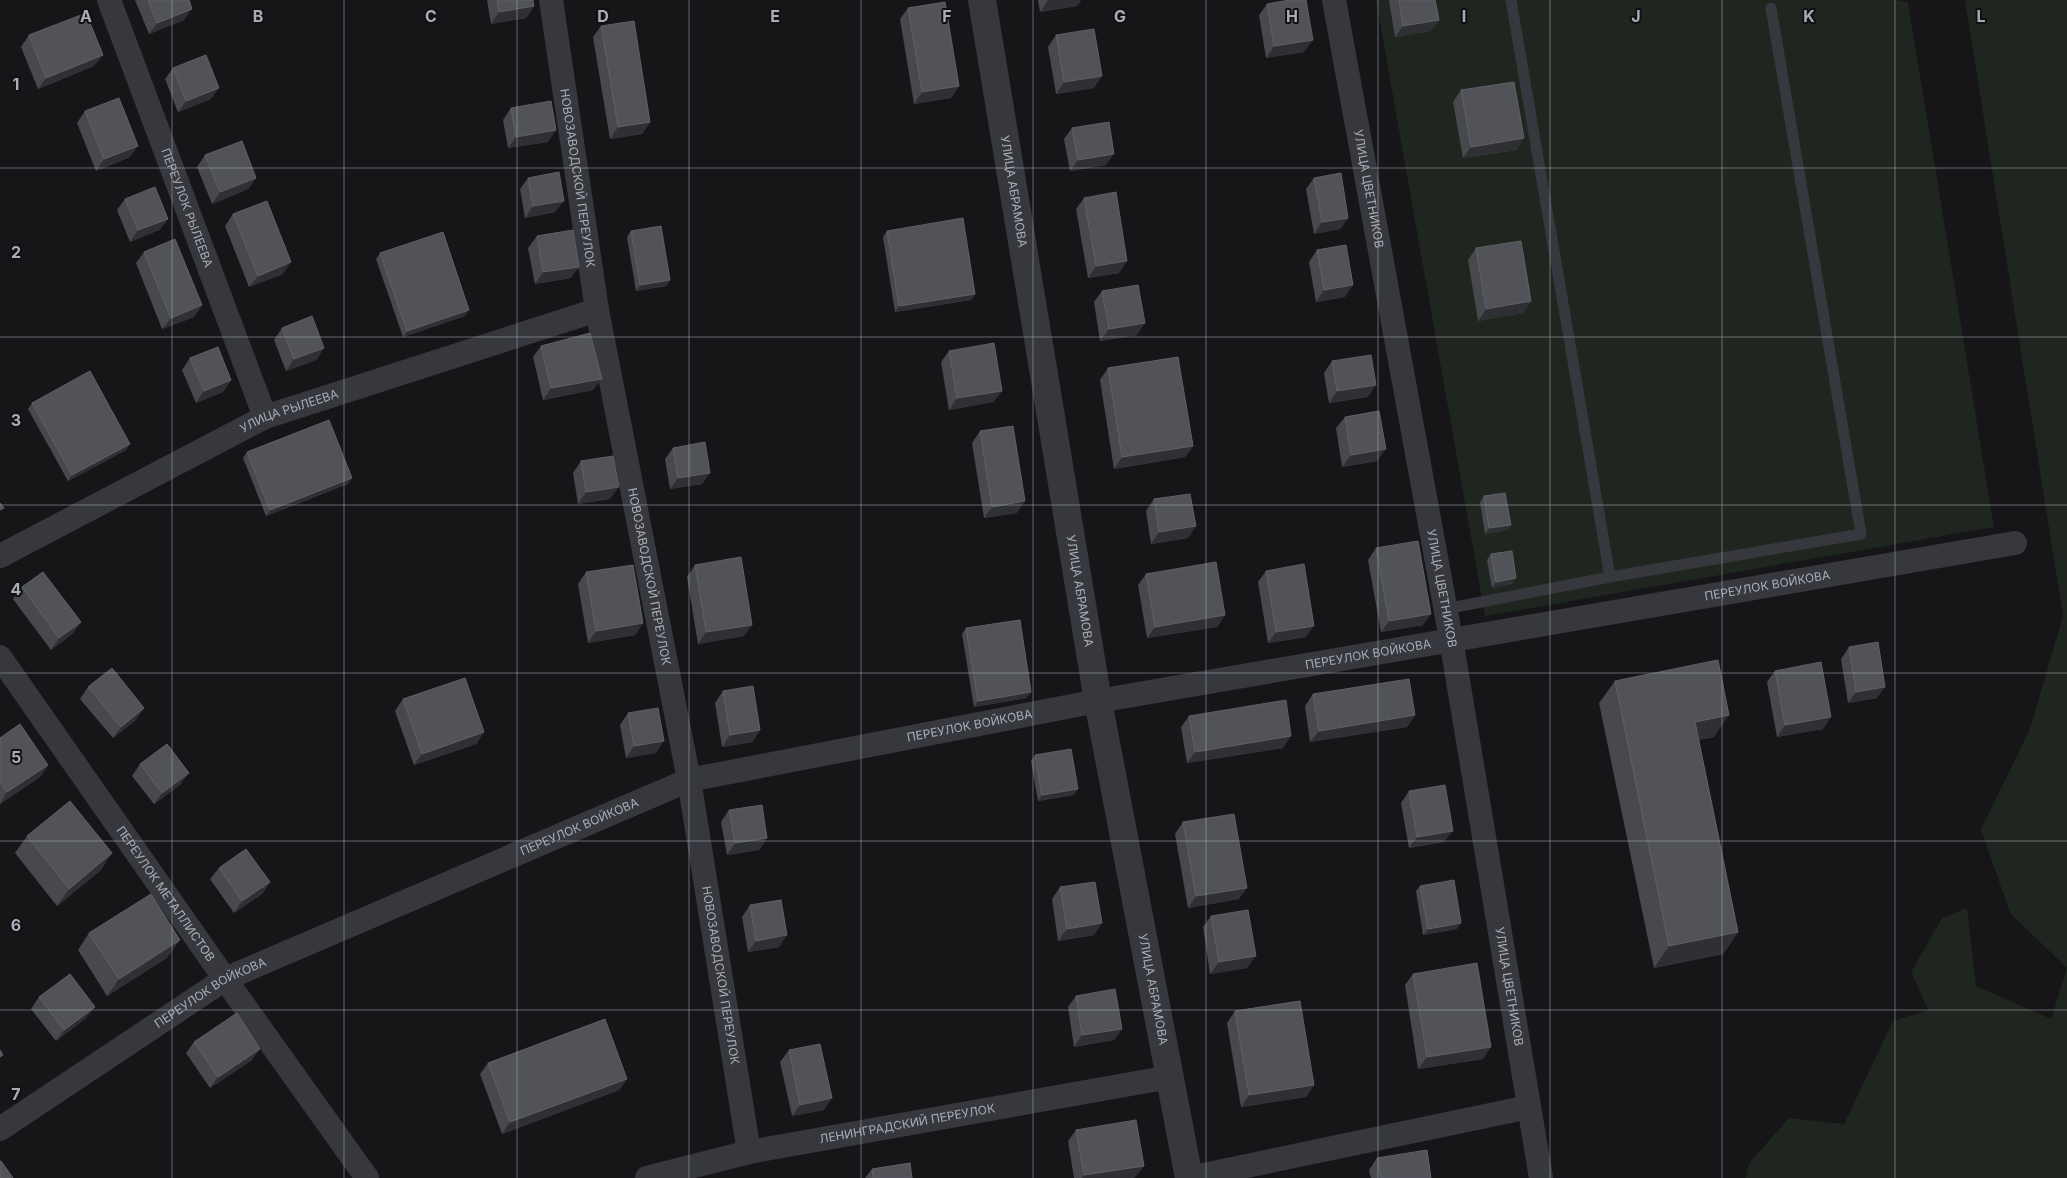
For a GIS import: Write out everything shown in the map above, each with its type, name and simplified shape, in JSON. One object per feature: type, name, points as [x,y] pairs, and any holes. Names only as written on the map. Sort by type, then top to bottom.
[{"type":"street","name":"ПЕРЕУЛОК РЫЛЕЕВА","points":[[110,0],[265,417]]},
{"type":"street","name":"НОВОЗАВОДСКОЙ ПЕРЕУЛОК","points":[[551,0],[597,310],[689,780],[749,1152]]},
{"type":"street","name":"УЛИЦА АБРАМОВА","points":[[982,0],[1098,701],[1189,1178]]},
{"type":"street","name":"УЛИЦА ЦВЕТНИКОВ","points":[[1334,0],[1445,609],[1541,1178]]},
{"type":"street","name":"УЛИЦА РЫЛЕЕВА","points":[[0,556],[265,417],[597,310]]},
{"type":"street","name":"ПЕРЕУЛОК ВОЙКОВА","points":[[0,1129],[224,979],[689,780],[1098,701],[2015,543]]},
{"type":"street","name":"ПЕРЕУЛОК МЕТАЛЛИСТОВ","points":[[0,657],[224,979],[367,1178]]},
{"type":"street","name":"ЛЕНИНГРАДСКИЙ ПЕРЕУЛОК","points":[[647,1178],[749,1152],[1170,1077]]},
{"type":"street","points":[[1189,1178],[1529,1108]]},
{"type":"lane","points":[[1511,0],[1610,577]]},
{"type":"lane","points":[[1445,609],[1610,577],[1861,534],[1771,8]]},
{"type":"shaded area","points":[[1376,0],[1896,0],[1908,2],[1994,527],[1485,616]]},
{"type":"shaded area","points":[[1965,0],[2067,0],[2067,968],[2010,913],[1981,829],[2030,729],[2063,616]]},
{"type":"shaded area","points":[[1967,908],[1976,986],[2051,1019],[2067,968],[2067,1178],[1746,1178],[1749,1163],[1789,1118],[1844,1124],[1893,1021],[1928,1010],[1911,972],[1942,918]]},
{"type":"building","points":[[148,0],[189,0],[192,9],[157,23]]},
{"type":"building","points":[[497,0],[533,0],[534,6],[499,12]]},
{"type":"building","points":[[1289,0],[1306,0],[1313,40],[1274,46],[1267,4]]},
{"type":"building","points":[[1399,0],[1435,0],[1439,20],[1403,26]]},
{"type":"building","points":[[945,2],[959,86],[922,92],[908,8]]},
{"type":"building","points":[[86,13],[103,55],[46,78],[29,35]]},
{"type":"building","points":[[634,21],[650,122],[618,127],[601,26]]},
{"type":"building","points":[[1094,29],[1102,76],[1064,82],[1056,35]]},
{"type":"building","points":[[206,55],[219,88],[186,101],[173,68]]},
{"type":"building","points":[[1514,82],[1524,138],[1471,147],[1461,90]]},
{"type":"building","points":[[119,98],[138,146],[104,159],[85,111]]},
{"type":"building","points":[[551,101],[556,130],[516,137],[511,108]]},
{"type":"building","points":[[1109,122],[1114,154],[1078,160],[1072,128]]},
{"type":"building","points":[[242,141],[256,178],[220,192],[205,155]]},
{"type":"building","points":[[559,172],[564,201],[533,206],[528,178]]},
{"type":"building","points":[[1341,173],[1348,218],[1322,222],[1314,178]]},
{"type":"building","points":[[155,187],[168,219],[138,230],[125,199]]},
{"type":"building","points":[[1116,192],[1127,261],[1096,266],[1084,198]]},
{"type":"building","points":[[267,201],[291,262],[258,276],[233,214]]},
{"type":"building","points":[[963,218],[975,294],[899,306],[887,231]]},
{"type":"building","points":[[661,226],[670,280],[640,285],[631,231]]},
{"type":"building","points":[[573,230],[579,267],[543,272],[537,236]]},
{"type":"building","points":[[443,232],[469,310],[407,331],[380,253]]},
{"type":"building","points":[[175,239],[202,305],[171,318],[144,252]]},
{"type":"building","points":[[1521,241],[1531,301],[1486,309],[1476,248]]},
{"type":"building","points":[[1346,245],[1353,285],[1324,290],[1317,250]]},
{"type":"building","points":[[1138,285],[1145,323],[1109,329],[1102,291]]},
{"type":"building","points":[[312,316],[324,348],[294,359],[282,328]]},
{"type":"building","points":[[590,333],[602,379],[551,388],[541,346]]},
{"type":"building","points":[[994,343],[1002,391],[957,398],[949,351]]},
{"type":"building","points":[[218,347],[231,380],[204,391],[190,358]]},
{"type":"building","points":[[1371,355],[1376,385],[1337,391],[1332,361]]},
{"type":"building","points":[[1178,357],[1193,446],[1122,457],[1108,368]]},
{"type":"building","points":[[90,371],[130,444],[72,475],[32,403]]},
{"type":"building","points":[[1379,411],[1386,449],[1351,455],[1345,417]]},
{"type":"building","points":[[329,420],[352,478],[270,510],[247,452]]},
{"type":"building","points":[[1013,426],[1025,501],[992,507],[980,431]]},
{"type":"building","points":[[705,442],[710,473],[678,478],[673,448]]},
{"type":"building","points":[[613,456],[619,487],[586,492],[581,461]]},
{"type":"building","points":[[1505,493],[1511,525],[1489,528],[1484,496]]},
{"type":"building","points":[[1190,494],[1196,526],[1159,532],[1154,499]]},
{"type":"building","points":[[1418,541],[1431,614],[1389,621],[1376,548]]},
{"type":"building","points":[[1512,551],[1516,578],[1496,582],[1491,554]]},
{"type":"building","points":[[741,557],[752,625],[706,632],[695,565]]},
{"type":"building","points":[[1216,562],[1225,615],[1155,627],[1146,574]]},
{"type":"building","points":[[1304,564],[1314,626],[1276,632],[1266,571]]},
{"type":"building","points":[[633,565],[643,623],[596,631],[586,572]]},
{"type":"building","points":[[43,572],[81,622],[59,638],[22,587]]},
{"type":"building","points":[[1020,620],[1031,692],[978,701],[966,628]]},
{"type":"building","points":[[1878,642],[1885,687],[1856,692],[1849,647]]},
{"type":"building","points":[[1718,660],[1729,715],[1695,722],[1738,932],[1669,946],[1615,681]]},
{"type":"building","points":[[1821,662],[1831,717],[1785,725],[1775,671]]},
{"type":"building","points":[[112,668],[144,708],[121,727],[88,687]]},
{"type":"building","points":[[465,678],[484,732],[422,754],[403,699]]},
{"type":"building","points":[[1409,679],[1415,715],[1319,731],[1313,694]]},
{"type":"building","points":[[753,686],[760,730],[730,735],[723,691]]},
{"type":"building","points":[[1286,700],[1291,736],[1195,752],[1189,716]]},
{"type":"building","points":[[658,708],[664,741],[634,746],[628,713]]},
{"type":"building","points":[[20,724],[48,765],[7,792],[0,782],[0,738]]},
{"type":"building","points":[[167,744],[189,773],[162,793],[140,764]]},
{"type":"building","points":[[1071,749],[1078,789],[1042,795],[1035,755]]},
{"type":"building","points":[[1445,785],[1453,831],[1417,837],[1409,791]]},
{"type":"building","points":[[70,801],[112,853],[69,889],[27,836]]},
{"type":"building","points":[[762,805],[767,838],[735,843],[729,810]]},
{"type":"building","points":[[1234,814],[1247,888],[1196,896],[1183,822]]},
{"type":"building","points":[[246,849],[270,882],[242,901],[219,868]]},
{"type":"building","points":[[1454,880],[1461,923],[1428,929],[1420,886]]},
{"type":"building","points":[[1095,882],[1102,923],[1067,929],[1060,887]]},
{"type":"building","points":[[151,894],[180,940],[119,979],[89,933]]},
{"type":"building","points":[[781,900],[787,935],[756,941],[750,905]]},
{"type":"building","points":[[1248,910],[1256,956],[1219,962],[1211,916]]},
{"type":"building","points":[[1477,963],[1491,1047],[1427,1057],[1413,974]]},
{"type":"building","points":[[70,974],[95,1007],[64,1030],[39,997]]},
{"type":"building","points":[[1115,989],[1122,1029],[1082,1035],[1076,996]]},
{"type":"building","points":[[1300,1001],[1314,1085],[1249,1095],[1235,1011]]},
{"type":"building","points":[[237,1013],[260,1049],[218,1077],[194,1042]]},
{"type":"building","points":[[605,1019],[627,1079],[510,1122],[488,1063]]},
{"type":"building","points":[[820,1044],[832,1098],[800,1105],[789,1050]]},
{"type":"building","points":[[1136,1120],[1144,1166],[1084,1175],[1076,1130]]},
{"type":"building","points":[[1427,1150],[1431,1178],[1381,1178],[1377,1158]]},
{"type":"building","points":[[1,1161],[13,1178],[0,1178]]},
{"type":"building","points":[[910,1163],[912,1178],[873,1178],[872,1169]]}]
